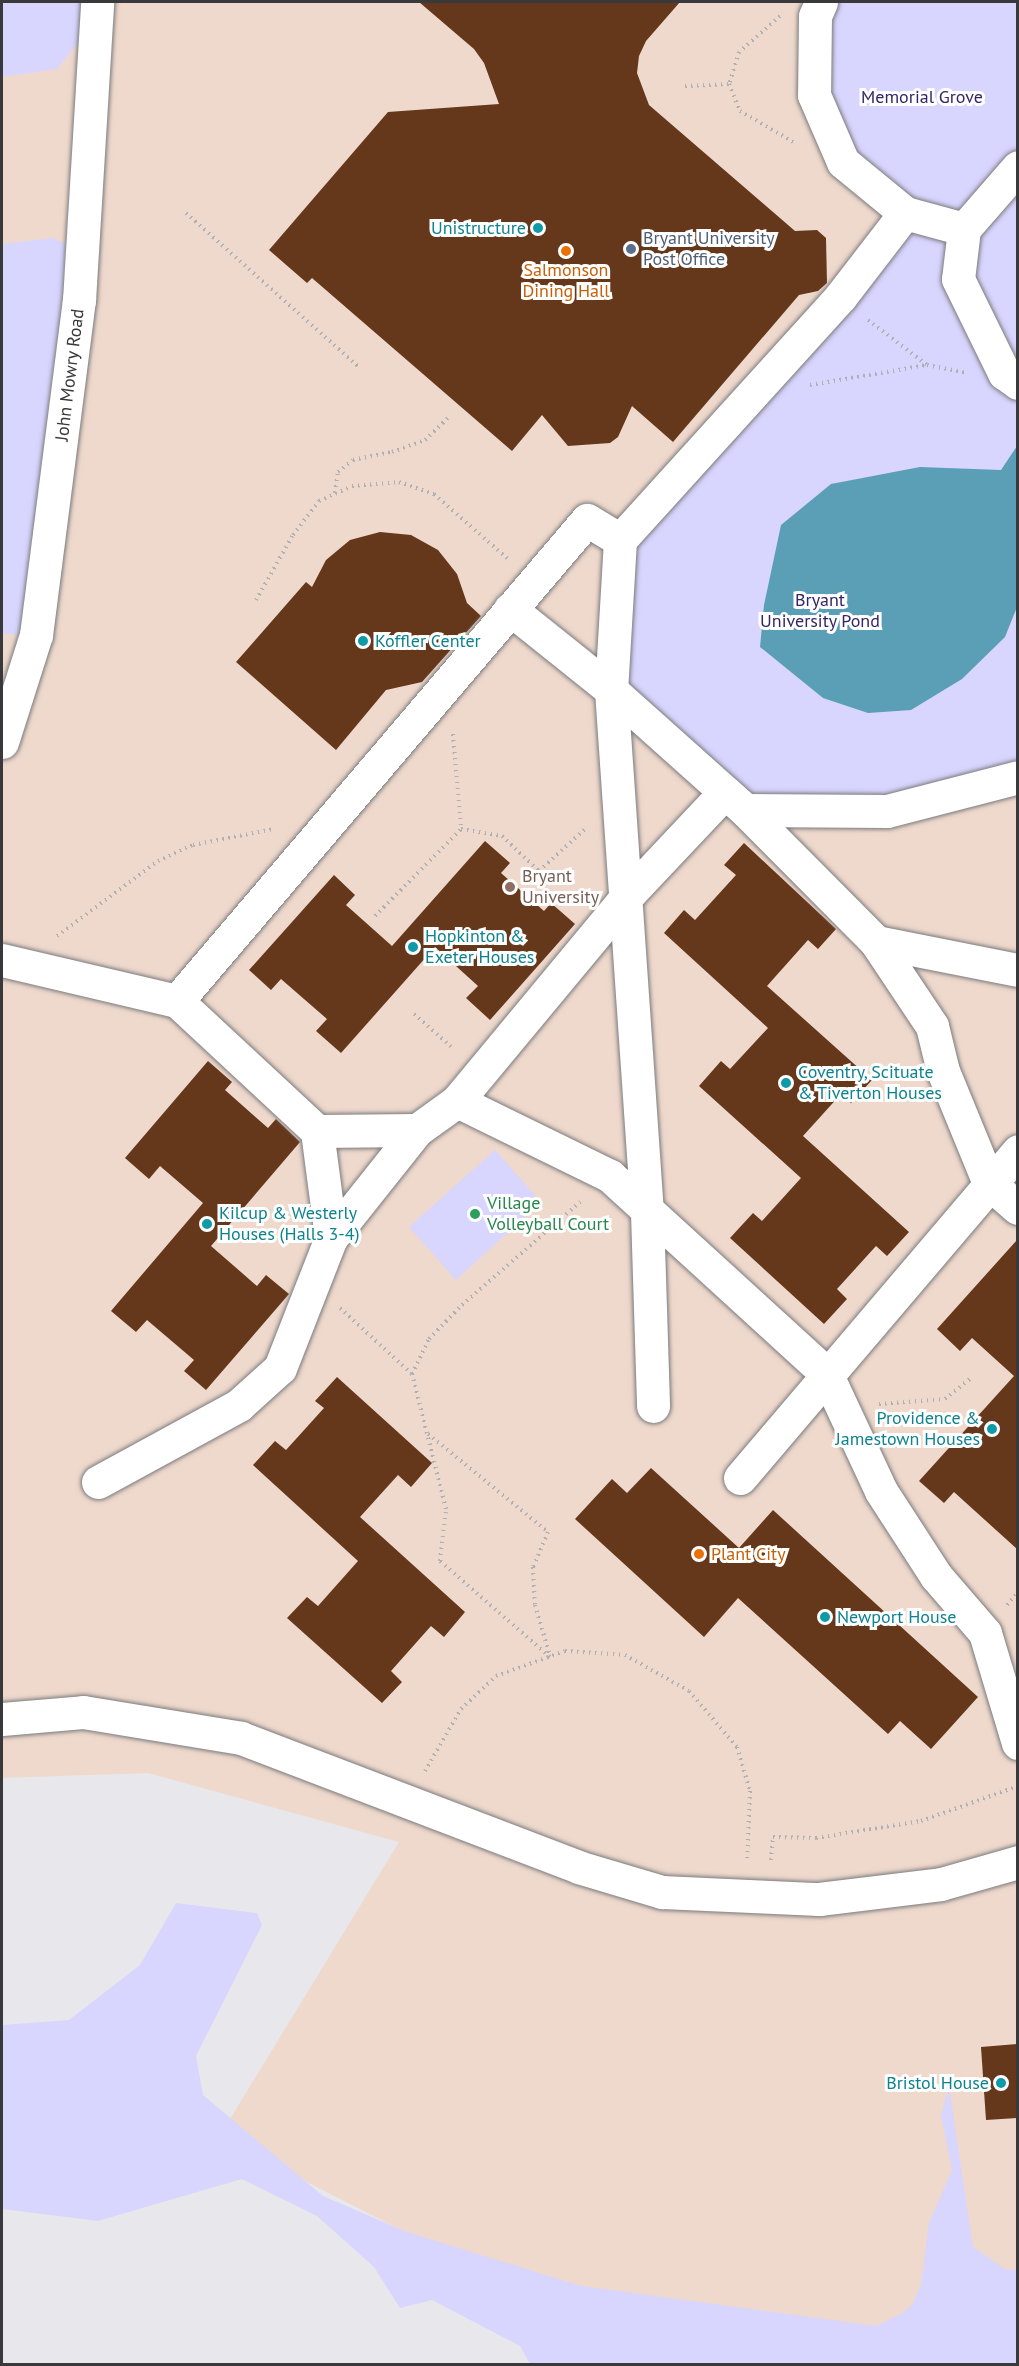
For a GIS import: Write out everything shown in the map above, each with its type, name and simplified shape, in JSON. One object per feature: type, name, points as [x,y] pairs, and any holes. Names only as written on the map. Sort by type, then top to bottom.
[{"type":"street","name":"John Mowry Road","points":[[2,742],[36,635],[79,300],[97,2]]},
{"type":"street","points":[[818,9],[814,95],[843,162],[905,213],[964,229]]},
{"type":"street","points":[[1011,378],[958,279],[964,229],[1017,167]]},
{"type":"street","points":[[653,1406],[647,1214],[628,895],[610,690],[620,540],[841,297],[905,213]]},
{"type":"street","points":[[177,1001],[448,686],[510,609],[587,520],[620,540]]},
{"type":"street","points":[[510,609],[610,690],[735,801],[876,942],[932,1026],[943,1071],[989,1183],[1017,1208]]},
{"type":"street","points":[[98,1482],[239,1405],[280,1368],[330,1238],[417,1130],[457,1101],[482,1073],[628,895],[735,801],[887,811],[1017,777]]},
{"type":"street","points":[[876,942],[1017,970]]},
{"type":"street","points":[[10,962],[177,1001],[317,1131],[330,1238]]},
{"type":"street","points":[[457,1101],[610,1176],[647,1214],[826,1373],[881,1491],[936,1576],[985,1633],[1017,1743]]},
{"type":"street","points":[[317,1131],[417,1130]]},
{"type":"street","points":[[740,1478],[826,1373],[1017,1150]]},
{"type":"street","points":[[2,1719],[83,1712],[241,1738],[421,1804],[578,1867],[662,1892],[819,1899],[941,1884],[1017,1862]]},
{"type":"path","points":[[818,9],[788,11],[763,27],[739,52],[729,84],[740,111],[767,130],[800,146],[834,141]]},
{"type":"path","points":[[685,86],[729,84]]},
{"type":"path","points":[[186,213],[360,368]]},
{"type":"path","points":[[841,297],[927,365],[951,372],[1011,378]]},
{"type":"path","points":[[752,395],[927,365]]},
{"type":"path","points":[[336,494],[338,472],[353,460],[392,452],[425,440],[448,418]]},
{"type":"path","points":[[256,600],[293,536],[320,501],[352,486],[399,482],[435,494],[534,581]]},
{"type":"path","points":[[375,916],[461,829],[448,686]]},
{"type":"path","points":[[461,829],[501,836],[539,871],[579,832],[621,811]]},
{"type":"path","points":[[10,962],[158,861],[193,845],[334,817]]},
{"type":"path","points":[[414,1014],[482,1073]]},
{"type":"path","points":[[412,1374],[429,1339],[462,1305],[610,1176]]},
{"type":"path","points":[[313,1284],[412,1374],[446,1509],[440,1561],[550,1657]]},
{"type":"path","points":[[839,1402],[893,1405],[945,1399],[970,1379]]},
{"type":"path","points":[[428,1434],[548,1532],[533,1567],[535,1605],[550,1657]]},
{"type":"path","points":[[421,1804],[425,1771],[461,1709],[496,1676],[565,1652],[625,1655],[689,1691],[737,1747],[750,1791],[747,1869]]},
{"type":"path","points":[[770,1867],[773,1837],[816,1838],[921,1821],[1017,1786]]},
{"type":"shaded area","name":"Bryant University","points":[[2,2],[1017,2],[1017,2364],[682,2341],[446,2253],[219,2137],[399,1842],[148,1773],[2,1778]]},
{"type":"shaded area","points":[[1017,446],[1017,607],[1005,637],[962,679],[911,710],[868,713],[823,698],[760,647],[764,605],[781,525],[831,484],[920,467],[1001,470]]},
{"type":"green space","points":[[2,2],[80,2],[81,39],[57,69],[2,77]]},
{"type":"green space","name":"Bryant University Pond","points":[[821,2],[1017,2],[1017,777],[887,811],[745,810],[611,690],[620,540],[905,213],[843,162],[814,95]]},
{"type":"green space","points":[[53,238],[84,253],[29,636],[2,633],[2,244]]},
{"type":"green space","name":"Village Volleyball Court","points":[[495,1150],[541,1202],[456,1280],[409,1227]]},
{"type":"green space","points":[[176,1903],[257,1913],[262,1925],[196,2056],[203,2095],[323,2196],[407,2232],[581,2286],[876,2326],[901,2314],[912,2305],[921,2285],[929,2223],[952,2170],[941,2115],[949,2086],[973,2247],[1005,2269],[1017,2270],[1017,2364],[530,2364],[520,2346],[432,2300],[400,2308],[374,2267],[317,2216],[242,2179],[98,2221],[2,2209],[2,2025],[69,2020],[140,1965]]},
{"type":"building","name":"Unistructure","points":[[419,2],[680,2],[646,41],[639,56],[637,73],[649,105],[795,231],[817,230],[826,238],[827,283],[818,291],[799,295],[673,442],[632,406],[618,437],[610,443],[568,446],[542,415],[512,451],[312,278],[307,283],[269,250],[388,112],[499,104],[484,63],[474,49]]},
{"type":"building","name":"Koffler Center","points":[[380,532],[411,535],[438,550],[457,574],[467,603],[481,616],[422,682],[386,690],[336,750],[236,662],[306,582],[312,587],[326,560],[350,540]]},
{"type":"building","name":"Hopkinton & Exeter Houses","points":[[485,841],[510,863],[501,873],[544,911],[551,903],[575,924],[490,1020],[466,998],[478,986],[435,947],[341,1053],[316,1031],[327,1019],[281,979],[271,990],[249,970],[334,875],[355,895],[346,905],[392,946]]},
{"type":"building","name":"Coventry, Scituate & Tiverton Houses","points":[[744,843],[836,929],[818,949],[808,940],[767,986],[872,1080],[851,1103],[841,1094],[803,1136],[909,1232],[887,1256],[876,1246],[837,1289],[847,1299],[824,1324],[730,1238],[753,1213],[762,1221],[801,1178],[699,1086],[721,1061],[730,1069],[768,1028],[664,933],[684,910],[695,920],[736,875],[724,865]]},
{"type":"building","name":"Kilcup & Westerly Houses (Halls 3-4)","points":[[208,1061],[232,1082],[225,1090],[268,1128],[276,1119],[300,1142],[211,1246],[257,1286],[266,1275],[289,1294],[206,1390],[184,1371],[194,1360],[147,1320],[136,1332],[111,1311],[203,1203],[160,1166],[149,1179],[125,1158]]},
{"type":"building","name":"Providence & Jamestown Houses","points":[[1017,1240],[1017,1549],[954,1492],[944,1503],[919,1481],[1014,1376],[972,1338],[960,1351],[937,1329]]},
{"type":"building","points":[[337,1377],[432,1463],[411,1487],[398,1475],[360,1517],[465,1612],[444,1637],[431,1626],[391,1671],[402,1682],[382,1703],[287,1618],[307,1597],[318,1606],[358,1561],[253,1465],[275,1441],[286,1450],[324,1408],[315,1401]]},
{"type":"building","name":"Newport House","points":[[651,1468],[739,1548],[773,1510],[978,1697],[931,1749],[900,1721],[888,1734],[738,1598],[704,1637],[575,1519],[612,1479],[627,1493]]},
{"type":"building","name":"Bristol House","points":[[1017,2044],[1017,2118],[986,2120],[981,2047]]},
{"type":"place","name":"Unistructure","points":[[538,228]]},
{"type":"place","name":"Bryant University Post Office","points":[[631,249]]},
{"type":"place","name":"Salmonson Dining Hall","points":[[566,251]]},
{"type":"place","name":"Koffler Center","points":[[363,641]]},
{"type":"place","name":"Bryant University","points":[[510,887]]},
{"type":"place","name":"Hopkinton & Exeter Houses","points":[[413,947]]},
{"type":"place","name":"Coventry, Scituate & Tiverton Houses","points":[[786,1083]]},
{"type":"place","name":"Village Volleyball Court","points":[[475,1214]]},
{"type":"place","name":"Kilcup & Westerly Houses (Halls 3-4)","points":[[207,1224]]},
{"type":"place","name":"Providence & Jamestown Houses","points":[[992,1429]]},
{"type":"place","name":"Plant City","points":[[699,1554]]},
{"type":"place","name":"Newport House","points":[[825,1617]]},
{"type":"place","name":"Bristol House","points":[[1001,2083]]},
{"type":"park label","name":"Memorial Grove","points":[[922,97]]}]
